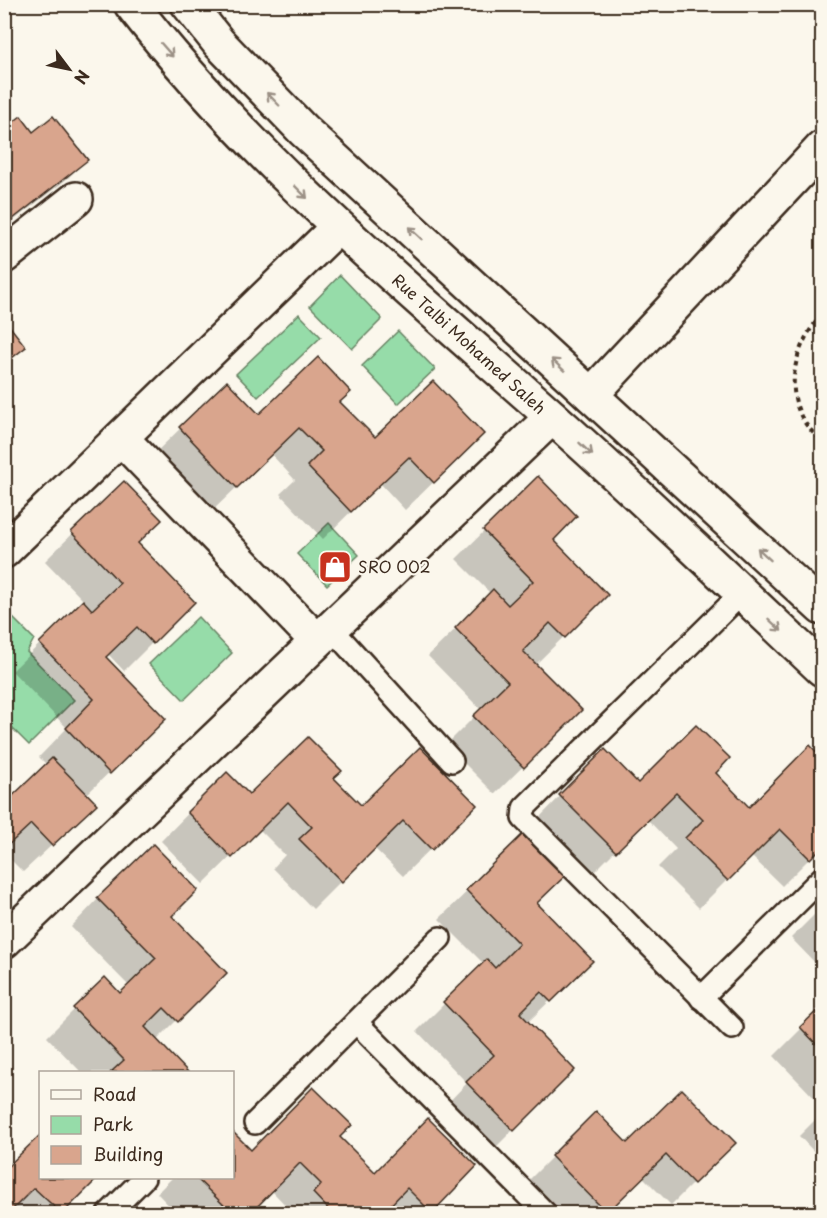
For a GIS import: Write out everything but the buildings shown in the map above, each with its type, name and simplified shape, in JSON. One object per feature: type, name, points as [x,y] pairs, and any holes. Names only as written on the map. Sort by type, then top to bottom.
[{"type":"street","name":"Rue Talbi Mohamed Saleh","points":[[131,4],[163,46],[241,132],[338,227],[552,417],[822,669]]},
{"type":"street","points":[[188,4],[219,43],[303,130],[822,608]]},
{"type":"street","points":[[591,395],[822,148]]},
{"type":"street","points":[[4,256],[76,199]]},
{"type":"street","points":[[4,551],[338,227]]},
{"type":"street","points":[[4,941],[552,417]]},
{"type":"street","points":[[121,438],[324,635]]},
{"type":"lane","points":[[732,1028],[523,818],[524,808],[742,593]]},
{"type":"lane","points":[[324,635],[452,761]]},
{"type":"lane","points":[[701,998],[822,878]]},
{"type":"lane","points":[[255,1123],[440,938]]},
{"type":"lane","points":[[356,1022],[546,1214]]},
{"type":"lane","points":[[108,1214],[143,1179]]},
{"type":"path","points":[[822,315],[804,336],[795,361],[794,388],[801,415],[822,440]]},
{"type":"green space","points":[[340,275],[382,319],[352,349],[310,306]]},
{"type":"green space","points":[[299,314],[321,337],[258,397],[236,374]]},
{"type":"green space","points":[[398,331],[435,369],[398,404],[362,366]]},
{"type":"green space","points":[[329,523],[359,555],[327,585],[297,554]]},
{"type":"green space","points":[[5,610],[34,639],[27,652],[74,700],[29,745],[5,721]]},
{"type":"green space","points":[[198,617],[232,653],[184,700],[149,664]]},
{"type":"place","name":"SRO 002","points":[[335,567]]}]
